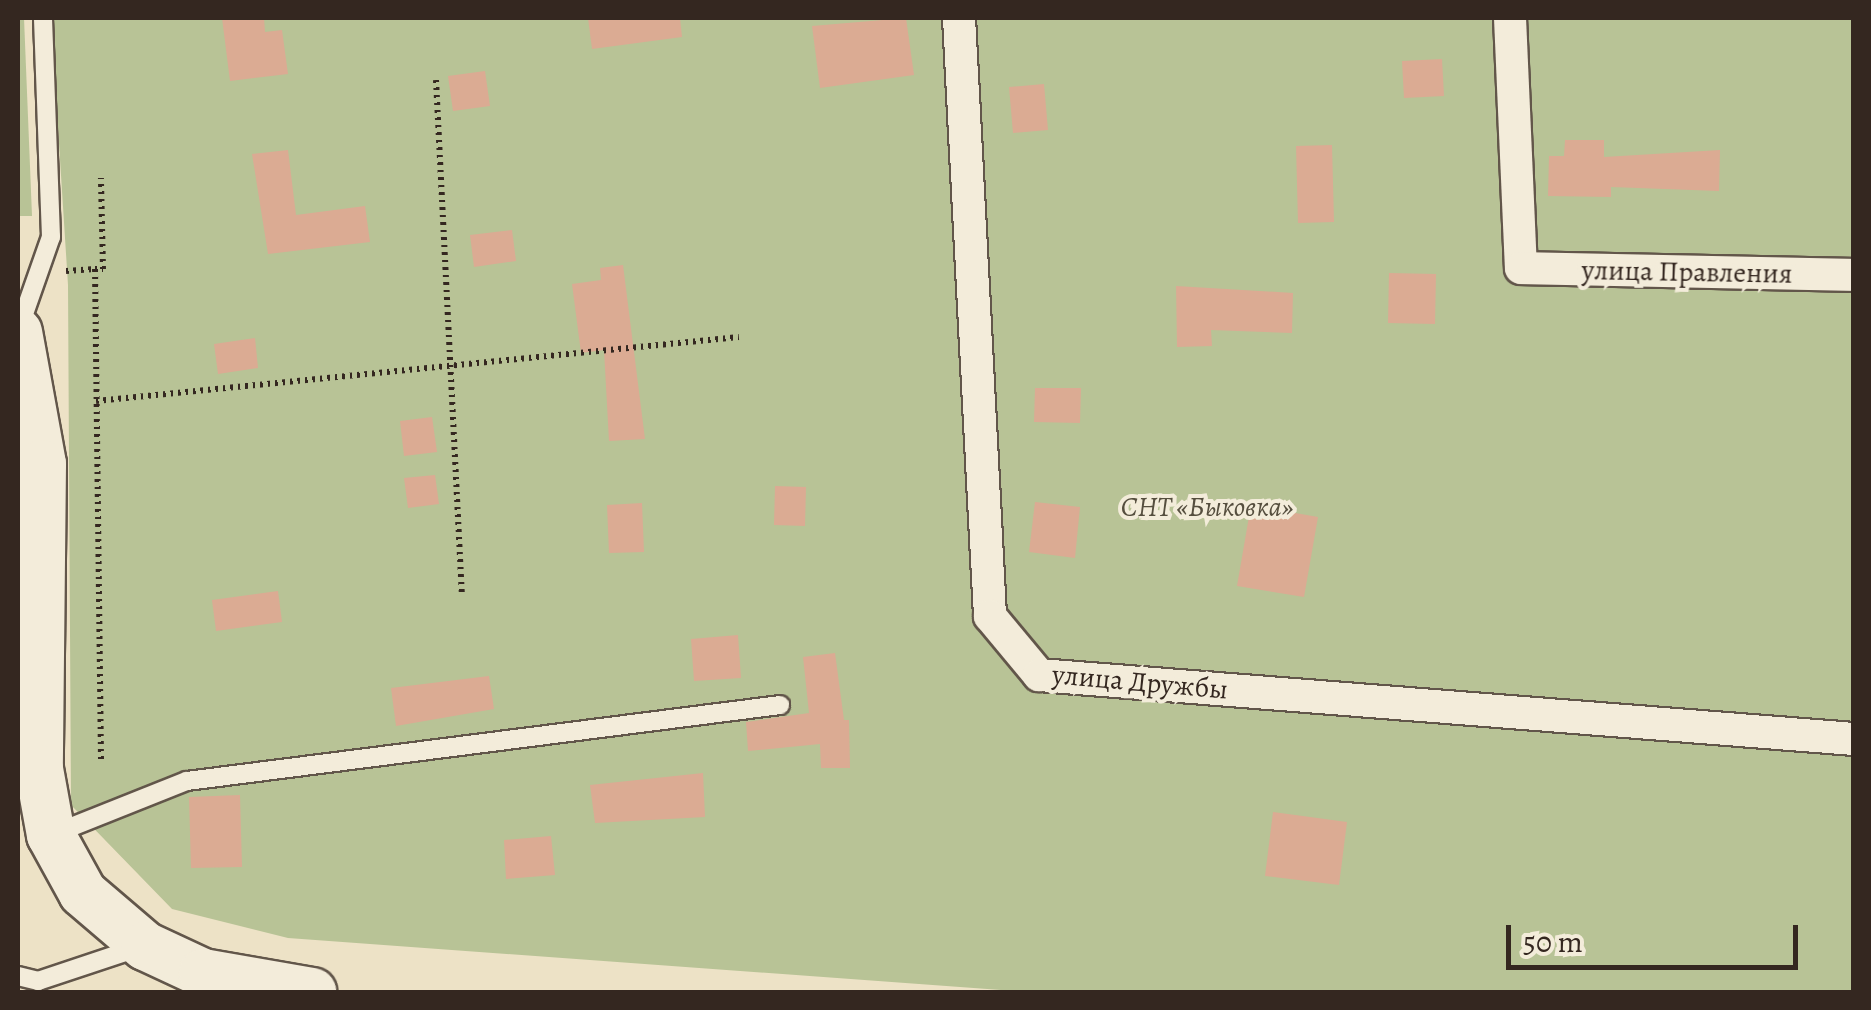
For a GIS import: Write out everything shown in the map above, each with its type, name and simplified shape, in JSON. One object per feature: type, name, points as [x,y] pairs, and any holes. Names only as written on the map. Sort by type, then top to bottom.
[{"type":"main road","points":[[18,332],[42,464],[39,769],[51,835],[83,893],[145,946],[202,973],[312,992]]},
{"type":"street","name":"улица Дружбы","points":[[959,18],[990,616],[1040,675],[1854,739]]},
{"type":"street","name":"улица Правления","points":[[1510,18],[1521,268],[1854,275]]},
{"type":"lane","points":[[18,332],[51,236],[43,18]]},
{"type":"lane","points":[[51,835],[187,781],[780,705]]},
{"type":"lane","points":[[18,976],[38,981],[145,946]]},
{"type":"path","points":[[436,80],[454,367],[462,596]]},
{"type":"path","points":[[52,272],[104,268],[101,178]]},
{"type":"path","points":[[95,269],[101,759]]},
{"type":"path","points":[[96,401],[739,337]]},
{"type":"green space","points":[[18,18],[24,18],[32,216],[18,216]]},
{"type":"green space","name":"СНТ «Быковка»","points":[[51,18],[1853,18],[1853,992],[1028,992],[288,938],[172,909],[71,805],[68,285]]},
{"type":"building","points":[[222,18],[264,18],[265,32],[282,30],[288,74],[230,81]]},
{"type":"building","points":[[588,18],[680,18],[682,37],[592,49]]},
{"type":"building","points":[[906,18],[914,75],[820,88],[812,26]]},
{"type":"building","points":[[1442,59],[1444,96],[1404,98],[1402,61]]},
{"type":"building","points":[[485,71],[490,106],[453,111],[448,76]]},
{"type":"building","points":[[1044,84],[1048,130],[1013,133],[1009,87]]},
{"type":"building","points":[[1565,140],[1604,140],[1604,157],[1720,150],[1719,191],[1611,187],[1611,197],[1548,196],[1549,156],[1564,156]]},
{"type":"building","points":[[1332,145],[1334,222],[1298,223],[1296,146]]},
{"type":"building","points":[[288,150],[296,215],[365,206],[370,242],[268,254],[252,154]]},
{"type":"building","points":[[512,230],[516,261],[474,267],[470,235]]},
{"type":"building","points":[[623,265],[645,439],[609,441],[604,350],[581,353],[572,284],[601,280],[600,268]]},
{"type":"building","points":[[1389,273],[1436,274],[1435,324],[1388,323]]},
{"type":"building","points":[[1176,286],[1293,293],[1292,333],[1211,330],[1212,346],[1177,347]]},
{"type":"building","points":[[255,338],[258,368],[218,374],[214,344]]},
{"type":"building","points":[[1035,388],[1081,388],[1080,423],[1034,422]]},
{"type":"building","points":[[432,417],[437,452],[404,456],[400,421]]},
{"type":"building","points":[[435,475],[439,504],[408,508],[404,478]]},
{"type":"building","points":[[775,486],[806,487],[805,526],[774,525]]},
{"type":"building","points":[[1035,502],[1080,507],[1075,558],[1029,552]]},
{"type":"building","points":[[642,503],[644,552],[609,553],[607,505]]},
{"type":"building","points":[[1251,505],[1318,517],[1304,597],[1237,586]]},
{"type":"building","points":[[278,591],[282,622],[216,631],[212,600]]},
{"type":"building","points":[[738,635],[741,678],[694,681],[691,639]]},
{"type":"building","points":[[835,653],[844,720],[849,720],[850,768],[821,768],[820,744],[748,751],[746,722],[809,713],[803,657]]},
{"type":"building","points":[[489,676],[494,709],[396,726],[391,688]]},
{"type":"building","points":[[703,773],[705,817],[595,823],[590,785]]},
{"type":"building","points":[[240,795],[242,867],[191,868],[189,797]]},
{"type":"building","points":[[1273,812],[1347,822],[1339,885],[1265,876]]},
{"type":"building","points":[[551,836],[555,875],[506,879],[504,840]]}]
